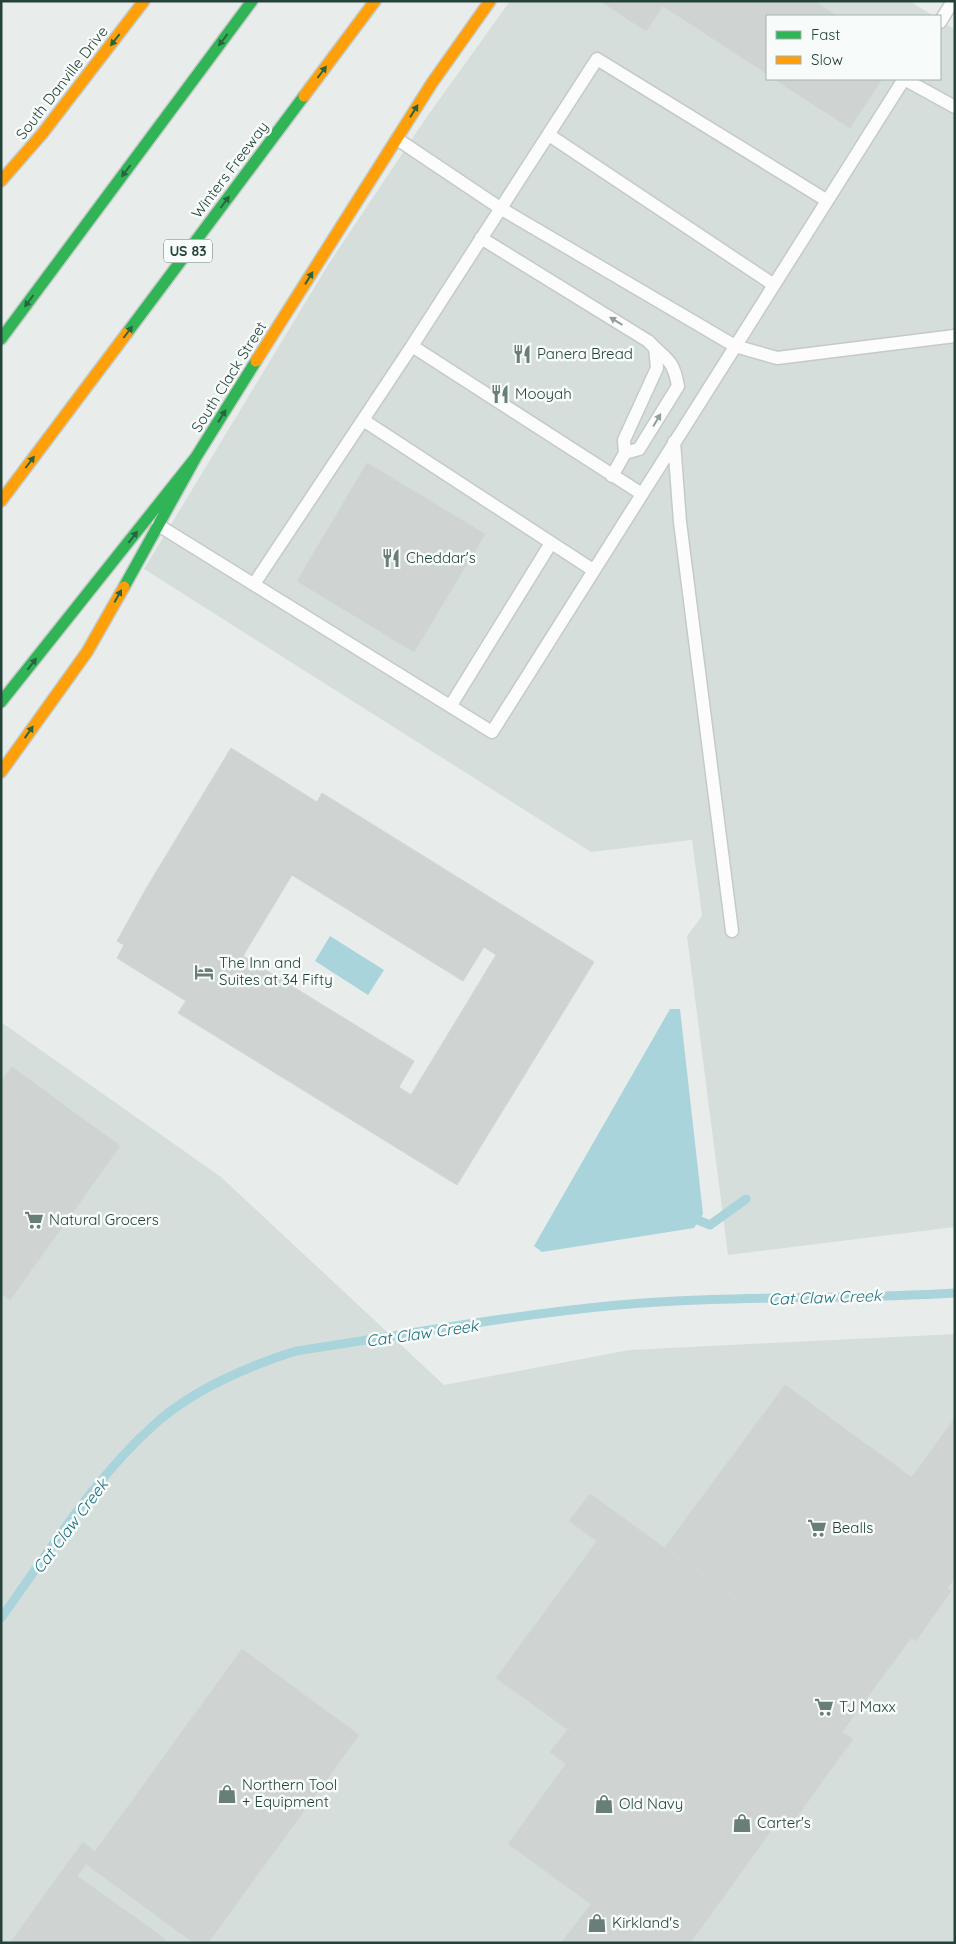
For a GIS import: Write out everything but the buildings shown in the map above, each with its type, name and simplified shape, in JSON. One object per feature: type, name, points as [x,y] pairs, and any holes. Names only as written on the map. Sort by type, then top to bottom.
[{"type":"main road","name":"South Danville Drive","points":[[1,181],[42,134],[144,1]]},
{"type":"main road","points":[[1,338],[252,1]]},
{"type":"main road","name":"Winters Freeway","points":[[1,501],[375,1]]},
{"type":"main road","name":"South Clack Street","points":[[1,772],[87,652],[196,457],[432,83],[490,1]]},
{"type":"main road","points":[[1,702],[196,457]]},
{"type":"lane","points":[[941,20],[953,1]]},
{"type":"lane","points":[[254,584],[412,346],[597,59],[826,200]]},
{"type":"lane","points":[[158,525],[492,732],[592,570],[903,80]]},
{"type":"lane","points":[[906,80],[955,107]]},
{"type":"lane","points":[[549,135],[774,285]]},
{"type":"lane","points":[[397,139],[500,208],[735,346],[777,358],[955,336]]},
{"type":"lane","points":[[480,238],[648,341],[668,358],[675,369],[678,386],[639,449],[625,453]]},
{"type":"lane","points":[[412,346],[642,494]]},
{"type":"lane","points":[[612,476],[625,453],[624,440],[657,368],[655,348]]},
{"type":"lane","points":[[363,420],[592,570]]},
{"type":"lane","points":[[674,442],[680,522],[732,931]]},
{"type":"lane","points":[[450,705],[551,543]]},
{"type":"shaded area","points":[[510,1],[910,1],[931,15],[766,15],[766,80],[941,80],[941,21],[955,30],[955,1227],[728,1255],[687,936],[702,916],[692,840],[591,852],[144,569],[328,265],[426,118]]},
{"type":"shaded area","points":[[1,1022],[221,1177],[444,1385],[629,1350],[955,1334],[955,1943],[1,1943]]},
{"type":"water","points":[[330,936],[384,970],[368,995],[315,961]]},
{"type":"water","points":[[670,1009],[680,1009],[703,1214],[694,1228],[542,1252],[534,1246]]},
{"type":"waterway","points":[[688,1216],[710,1225],[746,1199]]},
{"type":"waterway","name":"Cat Claw Creek","points":[[1,1618],[92,1492],[133,1445],[155,1424],[203,1390],[222,1380],[278,1357],[296,1351],[457,1326],[618,1305],[702,1300],[955,1293]]},
{"type":"traffic: fast","points":[[1,339],[252,1]]},
{"type":"traffic: fast","points":[[127,333],[304,96]]},
{"type":"traffic: fast","points":[[124,587],[196,457],[256,361]]},
{"type":"traffic: fast","points":[[1,702],[196,457]]},
{"type":"traffic: slow","points":[[1,181],[42,134],[144,1]]},
{"type":"traffic: slow","points":[[304,96],[375,1]]},
{"type":"traffic: slow","points":[[256,361],[432,83],[490,1]]},
{"type":"traffic: slow","points":[[1,501],[127,333]]},
{"type":"traffic: slow","points":[[1,772],[87,652],[124,587]]},
{"type":"place","name":"Panera Bread","points":[[522,354]]},
{"type":"place","name":"Mooyah","points":[[500,394]]},
{"type":"place","name":"Cheddar's","points":[[391,558]]},
{"type":"place","name":"The Inn and Suites at 34 Fifty","points":[[204,972]]},
{"type":"place","name":"Natural Grocers","points":[[34,1220]]},
{"type":"place","name":"Bealls","points":[[817,1528]]},
{"type":"place","name":"TJ Maxx","points":[[824,1707]]},
{"type":"place","name":"Northern Tool + Equipment","points":[[227,1794]]},
{"type":"place","name":"Old Navy","points":[[604,1804]]},
{"type":"place","name":"Carter's","points":[[742,1823]]},
{"type":"place","name":"Kirkland's","points":[[597,1923]]}]
